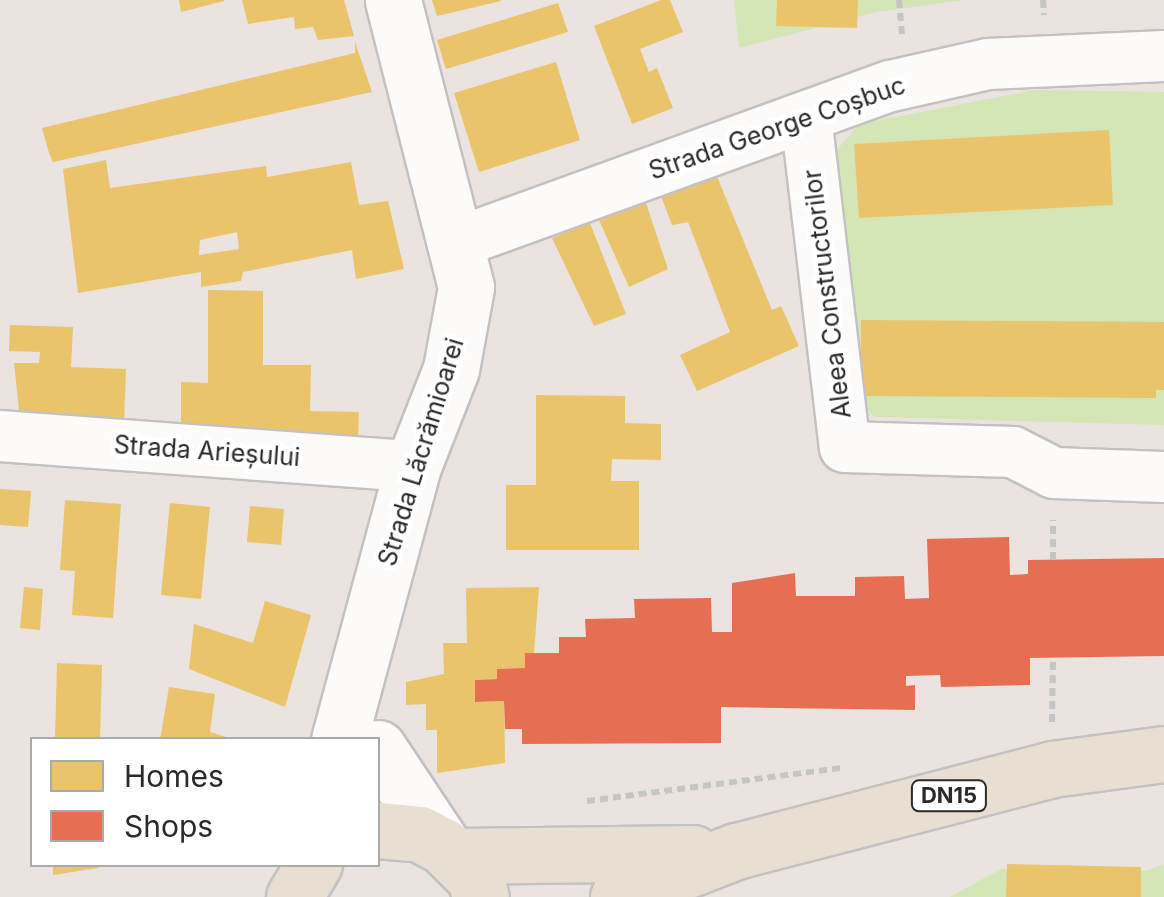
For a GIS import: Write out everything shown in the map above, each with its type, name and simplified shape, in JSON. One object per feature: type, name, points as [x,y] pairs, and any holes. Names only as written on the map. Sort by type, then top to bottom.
[{"type":"main road","name":"DN15","points":[[618,897],[736,851],[1052,769],[1164,754]]},
{"type":"main road","name":"DN15","points":[[380,830],[420,834],[460,866],[736,851]]},
{"type":"street","name":"Strada Lăcrămioarei","points":[[340,737],[414,466],[451,369],[466,287],[459,242],[393,0]]},
{"type":"street","name":"Strada George Coșbuc","points":[[459,242],[891,86],[988,64],[1164,56]]},
{"type":"street","name":"Aleea Constructorilor","points":[[806,117],[845,448],[1012,452],[1054,473],[1164,477]]},
{"type":"street","name":"Strada Arieșului","points":[[0,436],[414,466]]},
{"type":"street","name":"Strada Lăcrămioarei","points":[[356,670],[372,737]]},
{"type":"street","points":[[380,751],[460,866]]},
{"type":"path","points":[[899,0],[904,56]]},
{"type":"path","points":[[1052,658],[1052,736]]},
{"type":"path","points":[[577,802],[862,766]]},
{"type":"green space","points":[[734,0],[964,0],[877,12],[739,48]]},
{"type":"green space","points":[[1034,90],[1164,92],[1164,425],[875,417],[853,396],[833,154],[860,124]]},
{"type":"green space","points":[[1164,864],[1164,897],[950,897],[1001,869],[1146,871]]},
{"type":"building: Homes","points":[[179,0],[224,0],[224,1],[181,12]]},
{"type":"building: Homes","points":[[242,0],[344,0],[354,36],[318,40],[313,27],[295,29],[294,17],[248,24]]},
{"type":"building: Homes","points":[[432,0],[501,0],[501,1],[437,16]]},
{"type":"building: Homes","points":[[670,0],[683,32],[640,49],[649,72],[657,68],[673,108],[632,124],[594,26]]},
{"type":"building: Homes","points":[[777,0],[858,0],[857,28],[776,26]]},
{"type":"building: Homes","points":[[558,3],[568,32],[446,69],[437,40]]},
{"type":"building: Homes","points":[[355,42],[372,92],[53,162],[49,153],[42,128],[355,53]]},
{"type":"building: Homes","points":[[556,62],[580,140],[479,172],[454,93]]},
{"type":"building: Homes","points":[[1109,130],[1113,205],[859,218],[854,144]]},
{"type":"building: Homes","points":[[106,160],[110,188],[266,166],[267,177],[351,162],[359,205],[388,201],[404,269],[356,279],[352,250],[243,272],[241,281],[201,287],[201,272],[78,293],[63,169]],"holes":[[[237,232],[239,249],[199,255],[200,240]]]},
{"type":"building: Homes","points":[[716,174],[772,310],[781,306],[799,346],[697,391],[680,355],[730,332],[688,222],[672,225],[661,196]]},
{"type":"building: Homes","points":[[646,203],[668,269],[629,287],[599,220]]},
{"type":"building: Homes","points":[[590,223],[626,314],[594,326],[552,238]]},
{"type":"building: Homes","points":[[208,290],[263,291],[263,365],[311,365],[310,411],[359,412],[358,438],[181,432],[181,382],[208,383]]},
{"type":"building: Homes","points":[[861,320],[1164,322],[1164,390],[1156,390],[1156,398],[861,396]]},
{"type":"building: Homes","points":[[10,325],[73,327],[71,367],[126,369],[124,423],[20,419],[14,363],[39,363],[40,352],[9,351]]},
{"type":"building: Homes","points":[[536,395],[625,396],[625,423],[661,424],[661,460],[612,459],[611,481],[639,481],[639,550],[506,550],[506,485],[536,485]]},
{"type":"building: Homes","points":[[0,489],[31,491],[28,527],[0,525]]},
{"type":"building: Homes","points":[[65,500],[121,504],[113,618],[72,615],[75,571],[60,570]]},
{"type":"building: Homes","points":[[170,503],[210,507],[201,599],[161,595]]},
{"type":"building: Homes","points":[[250,506],[284,509],[281,545],[247,542]]},
{"type":"building: Homes","points":[[24,587],[43,589],[40,630],[20,628]]},
{"type":"building: Homes","points":[[539,587],[534,653],[525,653],[525,668],[497,669],[497,679],[475,680],[475,702],[504,701],[505,763],[437,773],[437,730],[426,730],[426,704],[406,705],[406,682],[444,674],[443,643],[467,643],[466,588]]},
{"type":"building: Homes","points":[[265,601],[311,615],[285,707],[189,669],[194,624],[253,643]]},
{"type":"building: Homes","points":[[57,663],[102,665],[100,737],[55,737]]},
{"type":"building: Homes","points":[[169,687],[215,694],[210,732],[226,737],[161,737]]},
{"type":"building: Homes","points":[[1007,864],[1141,867],[1141,897],[1006,897]]},
{"type":"building: Homes","points":[[53,867],[98,867],[98,868],[53,875]]},
{"type":"building: Shops","points":[[1009,537],[1010,575],[1028,574],[1028,560],[1164,558],[1164,656],[1030,658],[1030,685],[941,687],[940,675],[906,676],[906,686],[915,685],[915,710],[721,707],[721,743],[522,744],[522,729],[505,729],[504,701],[475,702],[475,680],[497,679],[497,669],[525,668],[525,653],[559,653],[559,637],[586,637],[585,619],[635,618],[634,599],[711,598],[712,632],[732,632],[732,583],[795,573],[796,596],[855,596],[855,577],[904,576],[905,599],[929,598],[927,539]]}]
